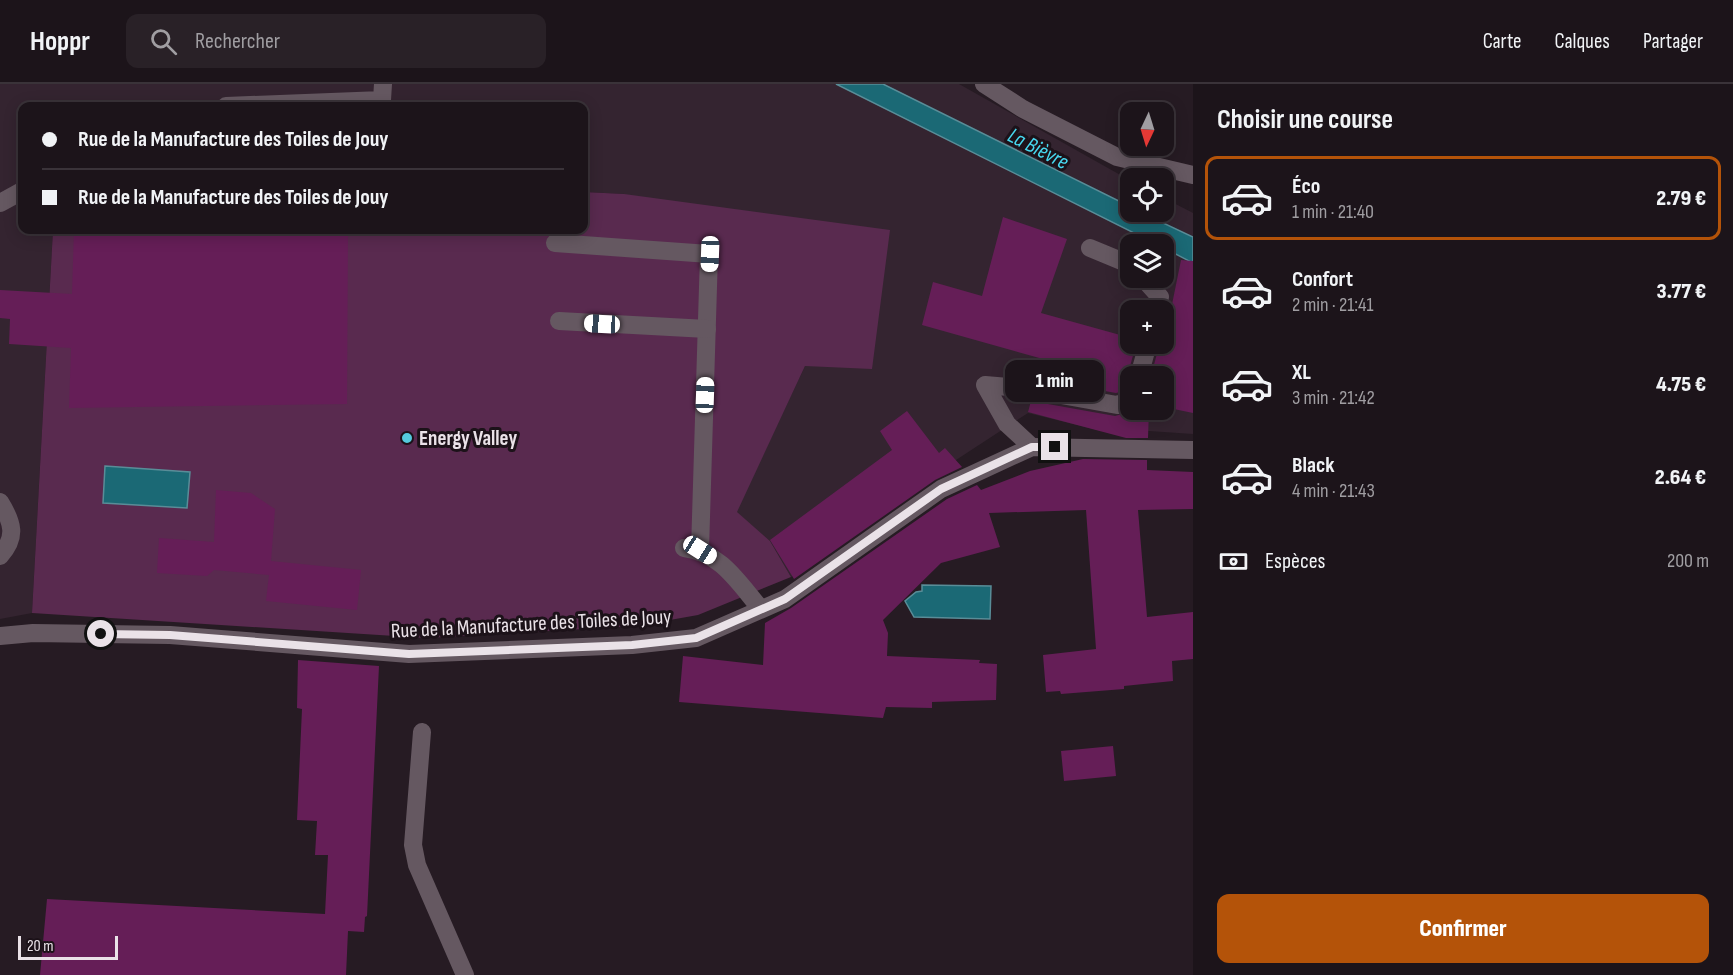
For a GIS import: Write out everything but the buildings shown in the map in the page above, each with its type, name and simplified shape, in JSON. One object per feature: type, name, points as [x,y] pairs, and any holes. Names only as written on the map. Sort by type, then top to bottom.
[{"type":"street","points":[[329,102],[381,100],[383,84]]},
{"type":"street","points":[[984,84],[1023,109],[1117,157],[1193,176]]},
{"type":"street","points":[[0,203],[18,193]]},
{"type":"street","points":[[555,243],[710,254],[692,549],[724,565],[760,608]]},
{"type":"street","points":[[1090,248],[1120,260]]},
{"type":"street","points":[[1152,288],[1160,297],[1159,300]]},
{"type":"street","points":[[559,321],[707,329]]},
{"type":"street","points":[[1032,447],[1007,424],[985,386],[1022,388],[1120,404]]},
{"type":"street","name":"Rue de la Manufacture des Toiles de Jouy","points":[[0,636],[33,633],[170,635],[409,654],[632,645],[696,638],[785,599],[941,489],[1032,447],[1193,450]]},
{"type":"street","points":[[0,502],[7,514],[12,534],[10,545],[0,556]]},
{"type":"street","points":[[422,732],[413,845],[417,865],[465,975]]},
{"type":"shaded area","points":[[0,84],[959,84],[1120,175],[1120,222],[1174,222],[1174,203],[1193,213],[1193,434],[1120,429],[1118,435],[1028,413],[956,460],[791,577],[770,541],[736,512],[805,366],[624,194],[588,192],[588,102],[18,102],[18,234],[53,234],[32,613],[0,619]]},
{"type":"shaded area","name":"Energy Valley","points":[[588,192],[624,194],[890,230],[872,369],[805,366],[737,512],[770,541],[791,577],[698,615],[636,626],[426,638],[32,613],[53,234],[588,234]]},
{"type":"water","points":[[836,84],[883,84],[1120,202],[1120,222],[1161,222],[1193,237],[1193,263],[1174,253],[1174,234],[1136,234]]},
{"type":"water","points":[[105,466],[190,472],[187,508],[103,503]]},
{"type":"water","points":[[922,585],[991,586],[990,619],[914,617],[905,601],[916,592],[922,591]]},
{"type":"place","name":"Energy Valley","points":[[407,438]]},
{"type":"route","points":[[101,634],[170,635],[380,654],[632,645],[696,638],[785,599],[941,489],[1032,447],[1055,447]]},
{"type":"water label","name":"La Bièvre","points":[[1038,149]]}]
